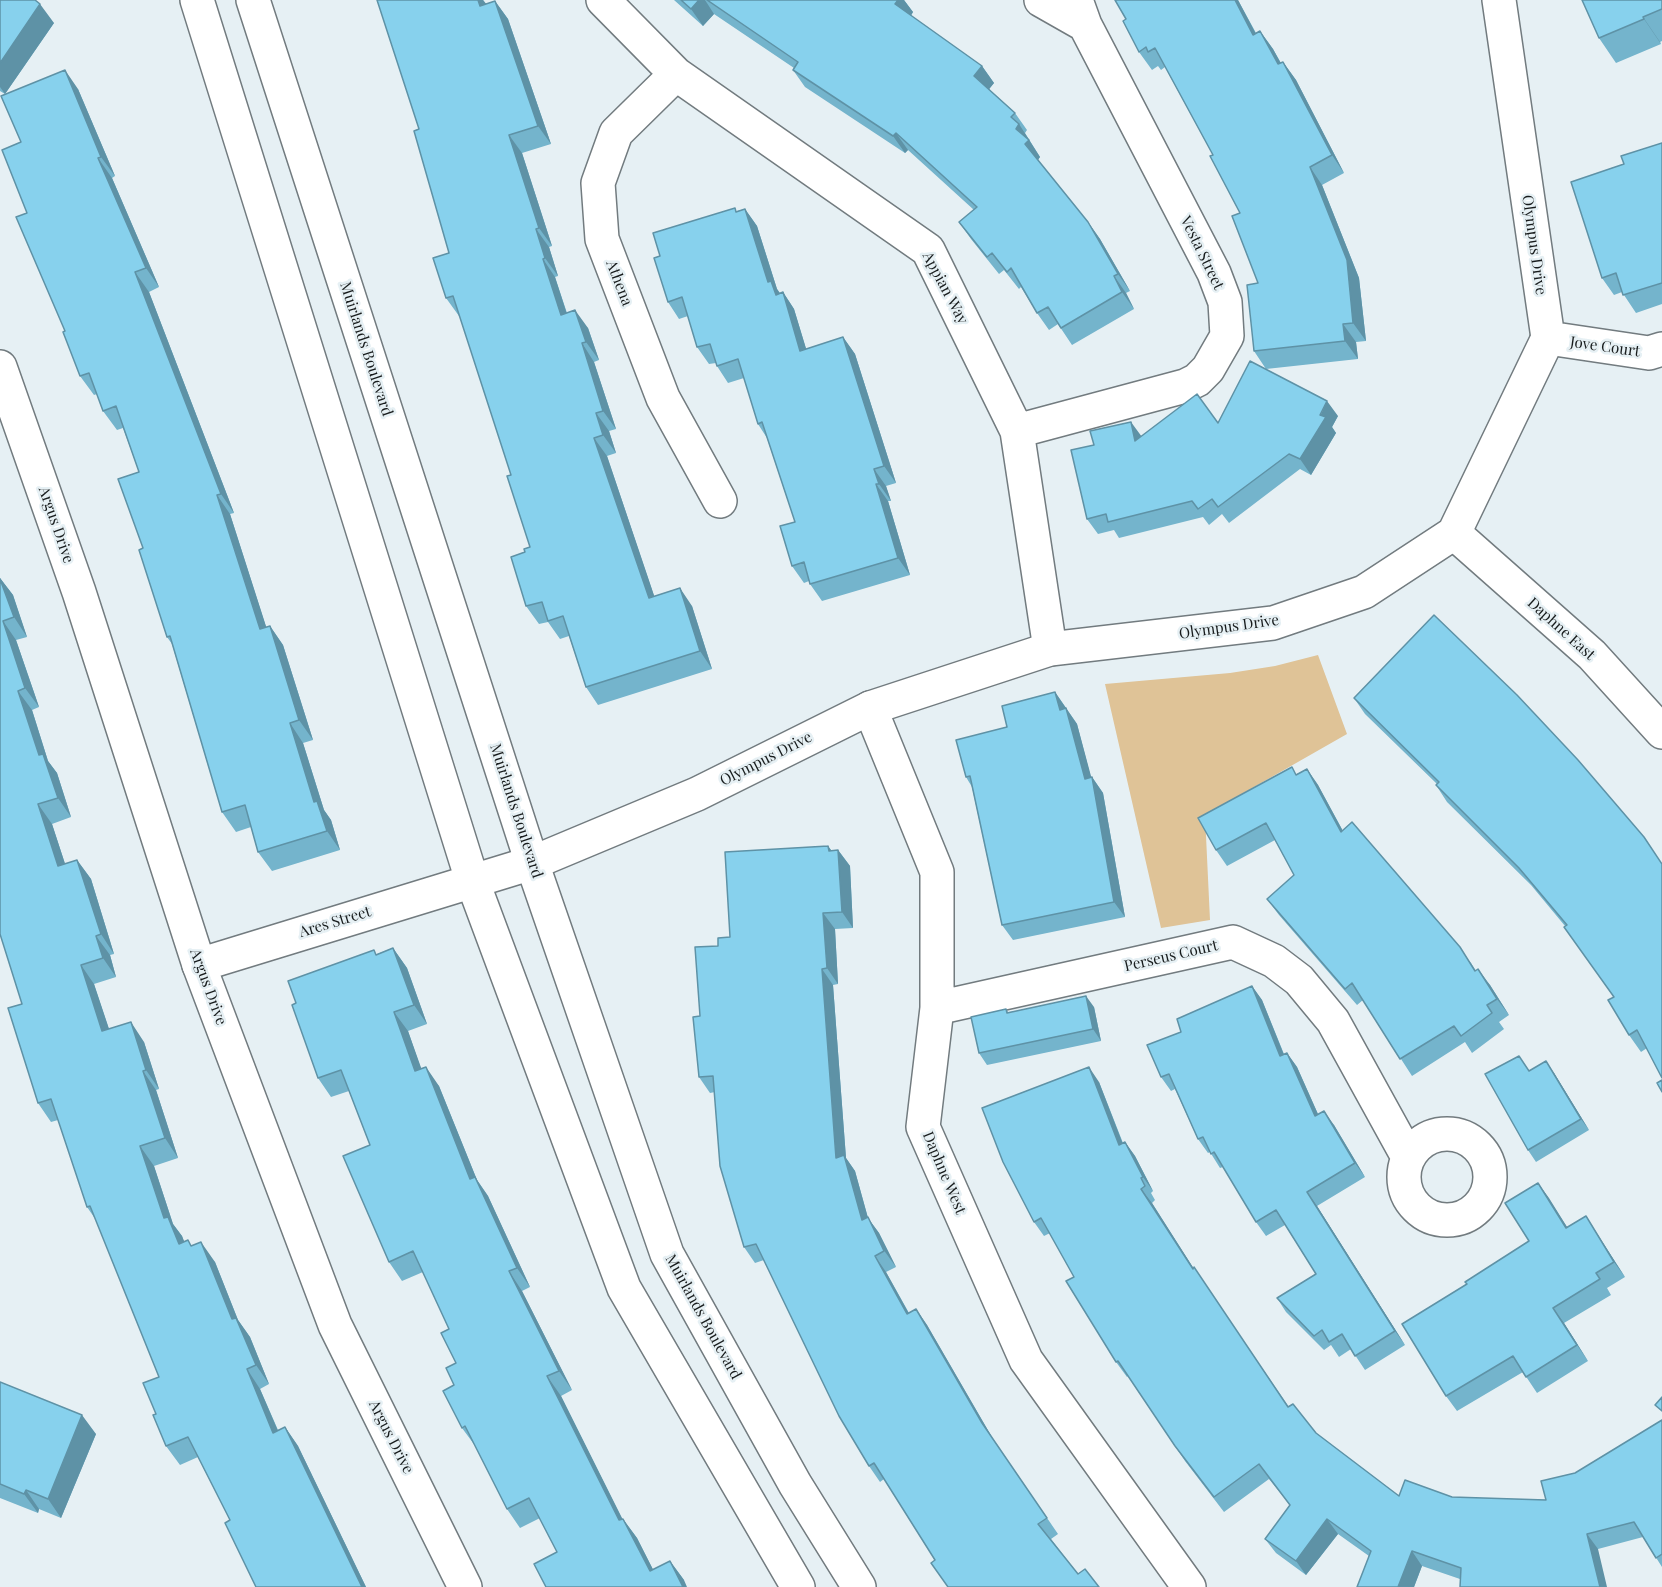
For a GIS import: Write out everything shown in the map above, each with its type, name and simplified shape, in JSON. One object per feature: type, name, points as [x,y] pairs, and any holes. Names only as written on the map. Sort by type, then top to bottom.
[{"type":"street","points":[[197,0],[472,880],[624,1288],[798,1587]]},
{"type":"street","name":"Muirlands Boulevard","points":[[253,0],[532,863],[667,1254],[795,1484],[859,1587]]},
{"type":"street","name":"Appian Way","points":[[603,0],[676,74],[928,250],[1017,431],[1050,649]]},
{"type":"street","name":"Vesta Street","points":[[1017,431],[1185,386],[1197,380],[1208,369],[1227,336],[1225,302],[1214,273],[1081,12],[1041,0]]},
{"type":"street","name":"Olympus Drive","points":[[1499,0],[1548,338]]},
{"type":"street","name":"Athena","points":[[676,74],[616,133],[598,183],[602,239],[663,398],[720,501]]},
{"type":"street","points":[[1454,533],[1548,338]]},
{"type":"street","name":"Jove Court","points":[[1548,338],[1649,353],[1662,349]]},
{"type":"street","name":"Argus Drive","points":[[0,367],[79,592],[199,965],[335,1325],[465,1587]]},
{"type":"street","name":"Olympus Drive","points":[[472,880],[532,863],[698,794],[870,708],[1050,649],[1272,623],[1364,592],[1454,533]]},
{"type":"street","name":"Daphne East","points":[[1454,533],[1592,655],[1662,732]]},
{"type":"street","name":"Daphne West","points":[[870,708],[937,872],[937,1008],[923,1127],[1026,1360],[1189,1587]]},
{"type":"street","name":"Ares Street","points":[[199,965],[472,880]]},
{"type":"street","name":"Perseus Court","points":[[937,1008],[1233,942],[1274,961],[1299,980],[1333,1021],[1408,1157]]},
{"type":"shaded area","points":[[1318,655],[1347,734],[1205,815],[1210,920],[1161,928],[1105,684],[1230,673],[1275,666]]},
{"type":"building","points":[[0,0],[35,0],[40,4],[0,63]]},
{"type":"building","points":[[377,0],[478,0],[480,6],[495,1],[538,126],[509,135],[539,228],[536,229],[545,258],[543,259],[561,315],[575,310],[586,342],[582,343],[603,411],[596,413],[603,435],[594,438],[649,598],[680,588],[700,651],[586,687],[563,616],[548,621],[542,602],[526,606],[511,557],[525,552],[524,549],[530,547],[507,476],[511,475],[453,296],[446,298],[433,258],[449,253],[414,131],[419,129]]},
{"type":"building","points":[[681,0],[699,0],[691,9]]},
{"type":"building","points":[[707,0],[898,0],[895,4],[982,66],[974,76],[1015,113],[1011,117],[1019,124],[1016,129],[1029,140],[1025,144],[1088,222],[1118,274],[1114,276],[1122,292],[1061,328],[1048,307],[1037,313],[1011,268],[1007,272],[992,253],[987,257],[959,222],[977,207],[896,133],[893,136],[793,70],[798,62]]},
{"type":"building","points":[[1115,0],[1235,0],[1253,35],[1260,31],[1278,64],[1283,62],[1332,155],[1310,167],[1347,260],[1353,323],[1343,324],[1345,341],[1254,351],[1247,285],[1258,283],[1232,216],[1240,213],[1210,156],[1213,155],[1155,48],[1148,52],[1146,47],[1139,52],[1123,21],[1126,19]]},
{"type":"building","points":[[1582,0],[1662,0],[1662,9],[1599,38]]},
{"type":"building","points":[[65,70],[101,157],[98,158],[146,268],[135,272],[221,494],[217,495],[260,629],[270,626],[299,720],[290,723],[314,802],[317,801],[327,831],[258,852],[245,805],[222,812],[170,636],[167,637],[139,550],[143,548],[118,479],[139,472],[116,406],[103,411],[89,373],[80,376],[63,332],[65,331],[16,217],[27,213],[2,150],[21,142],[1,96]]},
{"type":"building","points":[[1662,143],[1662,283],[1623,295],[1616,273],[1602,278],[1571,182],[1624,164],[1621,156]]},
{"type":"building","points":[[735,208],[736,212],[745,209],[768,282],[771,281],[776,295],[783,292],[800,351],[843,337],[884,466],[874,469],[879,484],[876,484],[898,558],[810,584],[804,562],[792,566],[780,526],[795,522],[762,422],[758,424],[738,359],[717,366],[710,344],[697,347],[682,297],[668,302],[654,258],[660,256],[653,233]]},
{"type":"building","points":[[1250,361],[1327,401],[1320,415],[1326,417],[1300,459],[1289,454],[1218,507],[1212,499],[1198,509],[1192,501],[1108,522],[1106,514],[1087,519],[1071,450],[1094,445],[1090,431],[1131,422],[1135,441],[1197,394],[1218,423]]},
{"type":"building","points":[[0,579],[14,617],[3,621],[25,688],[18,691],[39,755],[43,754],[58,798],[38,804],[58,866],[77,860],[101,934],[96,936],[103,958],[81,965],[102,1031],[131,1022],[146,1070],[143,1071],[165,1138],[140,1146],[164,1218],[168,1217],[179,1244],[188,1240],[191,1246],[201,1242],[232,1319],[236,1318],[256,1365],[247,1369],[273,1433],[285,1427],[362,1587],[256,1587],[225,1523],[230,1520],[188,1437],[166,1446],[143,1383],[159,1377],[90,1206],[87,1207],[51,1099],[38,1103],[8,1008],[22,1004],[0,934]]},
{"type":"building","points":[[1434,615],[1517,695],[1578,760],[1644,837],[1662,864],[1662,1078],[1637,1030],[1629,1035],[1608,1000],[1614,997],[1564,927],[1567,925],[1519,868],[1436,785],[1439,782],[1354,698]]},
{"type":"building","points":[[1055,692],[1060,710],[1066,708],[1085,779],[1092,777],[1114,902],[1002,925],[970,776],[966,777],[956,740],[1007,727],[1002,706]]},
{"type":"building","points":[[1292,767],[1296,775],[1307,769],[1341,832],[1352,822],[1460,947],[1475,971],[1478,969],[1497,999],[1487,1005],[1492,1013],[1461,1036],[1454,1026],[1400,1059],[1352,983],[1345,989],[1267,899],[1294,875],[1266,823],[1216,850],[1198,818]]},
{"type":"building","points":[[828,846],[829,851],[838,850],[842,912],[823,913],[827,968],[822,969],[836,1158],[844,1155],[862,1220],[868,1217],[884,1251],[875,1256],[907,1314],[916,1309],[982,1423],[1047,1518],[1038,1524],[1078,1574],[1085,1569],[1099,1587],[948,1587],[931,1563],[935,1560],[874,1463],[869,1466],[839,1416],[756,1244],[744,1247],[720,1166],[713,1076],[699,1077],[693,1017],[700,1016],[695,947],[718,946],[718,938],[730,937],[725,852]]},
{"type":"building","points":[[393,948],[414,1005],[394,1012],[415,1071],[426,1067],[470,1179],[475,1177],[517,1268],[509,1271],[559,1371],[547,1376],[619,1520],[623,1519],[650,1571],[670,1561],[683,1587],[546,1587],[534,1564],[557,1552],[529,1498],[507,1509],[465,1426],[462,1428],[443,1391],[454,1385],[446,1368],[456,1363],[441,1333],[449,1329],[413,1251],[389,1262],[343,1156],[370,1145],[341,1070],[318,1078],[292,1005],[296,1003],[288,981],[374,950],[376,955]]},
{"type":"building","points":[[1252,986],[1280,1056],[1287,1053],[1315,1116],[1324,1111],[1355,1163],[1307,1192],[1395,1331],[1355,1356],[1342,1334],[1329,1342],[1322,1330],[1314,1336],[1277,1298],[1316,1274],[1276,1210],[1256,1222],[1214,1152],[1211,1154],[1203,1137],[1198,1139],[1169,1074],[1161,1077],[1147,1045],[1181,1032],[1177,1019]]},
{"type":"building","points":[[1086,996],[1093,1029],[979,1053],[971,1017],[1006,1009],[1007,1013]]},
{"type":"building","points":[[1519,1056],[1529,1071],[1546,1061],[1581,1119],[1528,1150],[1485,1074]]},
{"type":"building","points":[[1089,1067],[1119,1145],[1125,1142],[1143,1177],[1141,1178],[1145,1186],[1141,1189],[1288,1407],[1293,1404],[1316,1433],[1399,1496],[1405,1480],[1452,1497],[1546,1500],[1541,1481],[1575,1473],[1662,1420],[1662,1554],[1656,1558],[1634,1522],[1587,1534],[1600,1587],[1460,1587],[1461,1568],[1412,1551],[1398,1587],[1357,1587],[1371,1551],[1327,1519],[1296,1561],[1265,1539],[1290,1505],[1259,1464],[1214,1497],[1175,1446],[1118,1361],[1116,1362],[1066,1281],[1074,1277],[1041,1218],[1034,1222],[1003,1162],[982,1108]]},
{"type":"building","points":[[1662,1080],[1662,1092],[1657,1083]]},
{"type":"building","points":[[1538,1183],[1566,1228],[1586,1216],[1614,1262],[1596,1273],[1600,1279],[1553,1308],[1577,1345],[1526,1377],[1513,1356],[1446,1396],[1402,1324],[1467,1284],[1465,1282],[1529,1241],[1505,1203]]},
{"type":"building","points":[[0,1382],[82,1415],[48,1499],[26,1490],[24,1494],[0,1484]]},
{"type":"building","points":[[1662,1397],[1662,1411],[1655,1405]]}]
